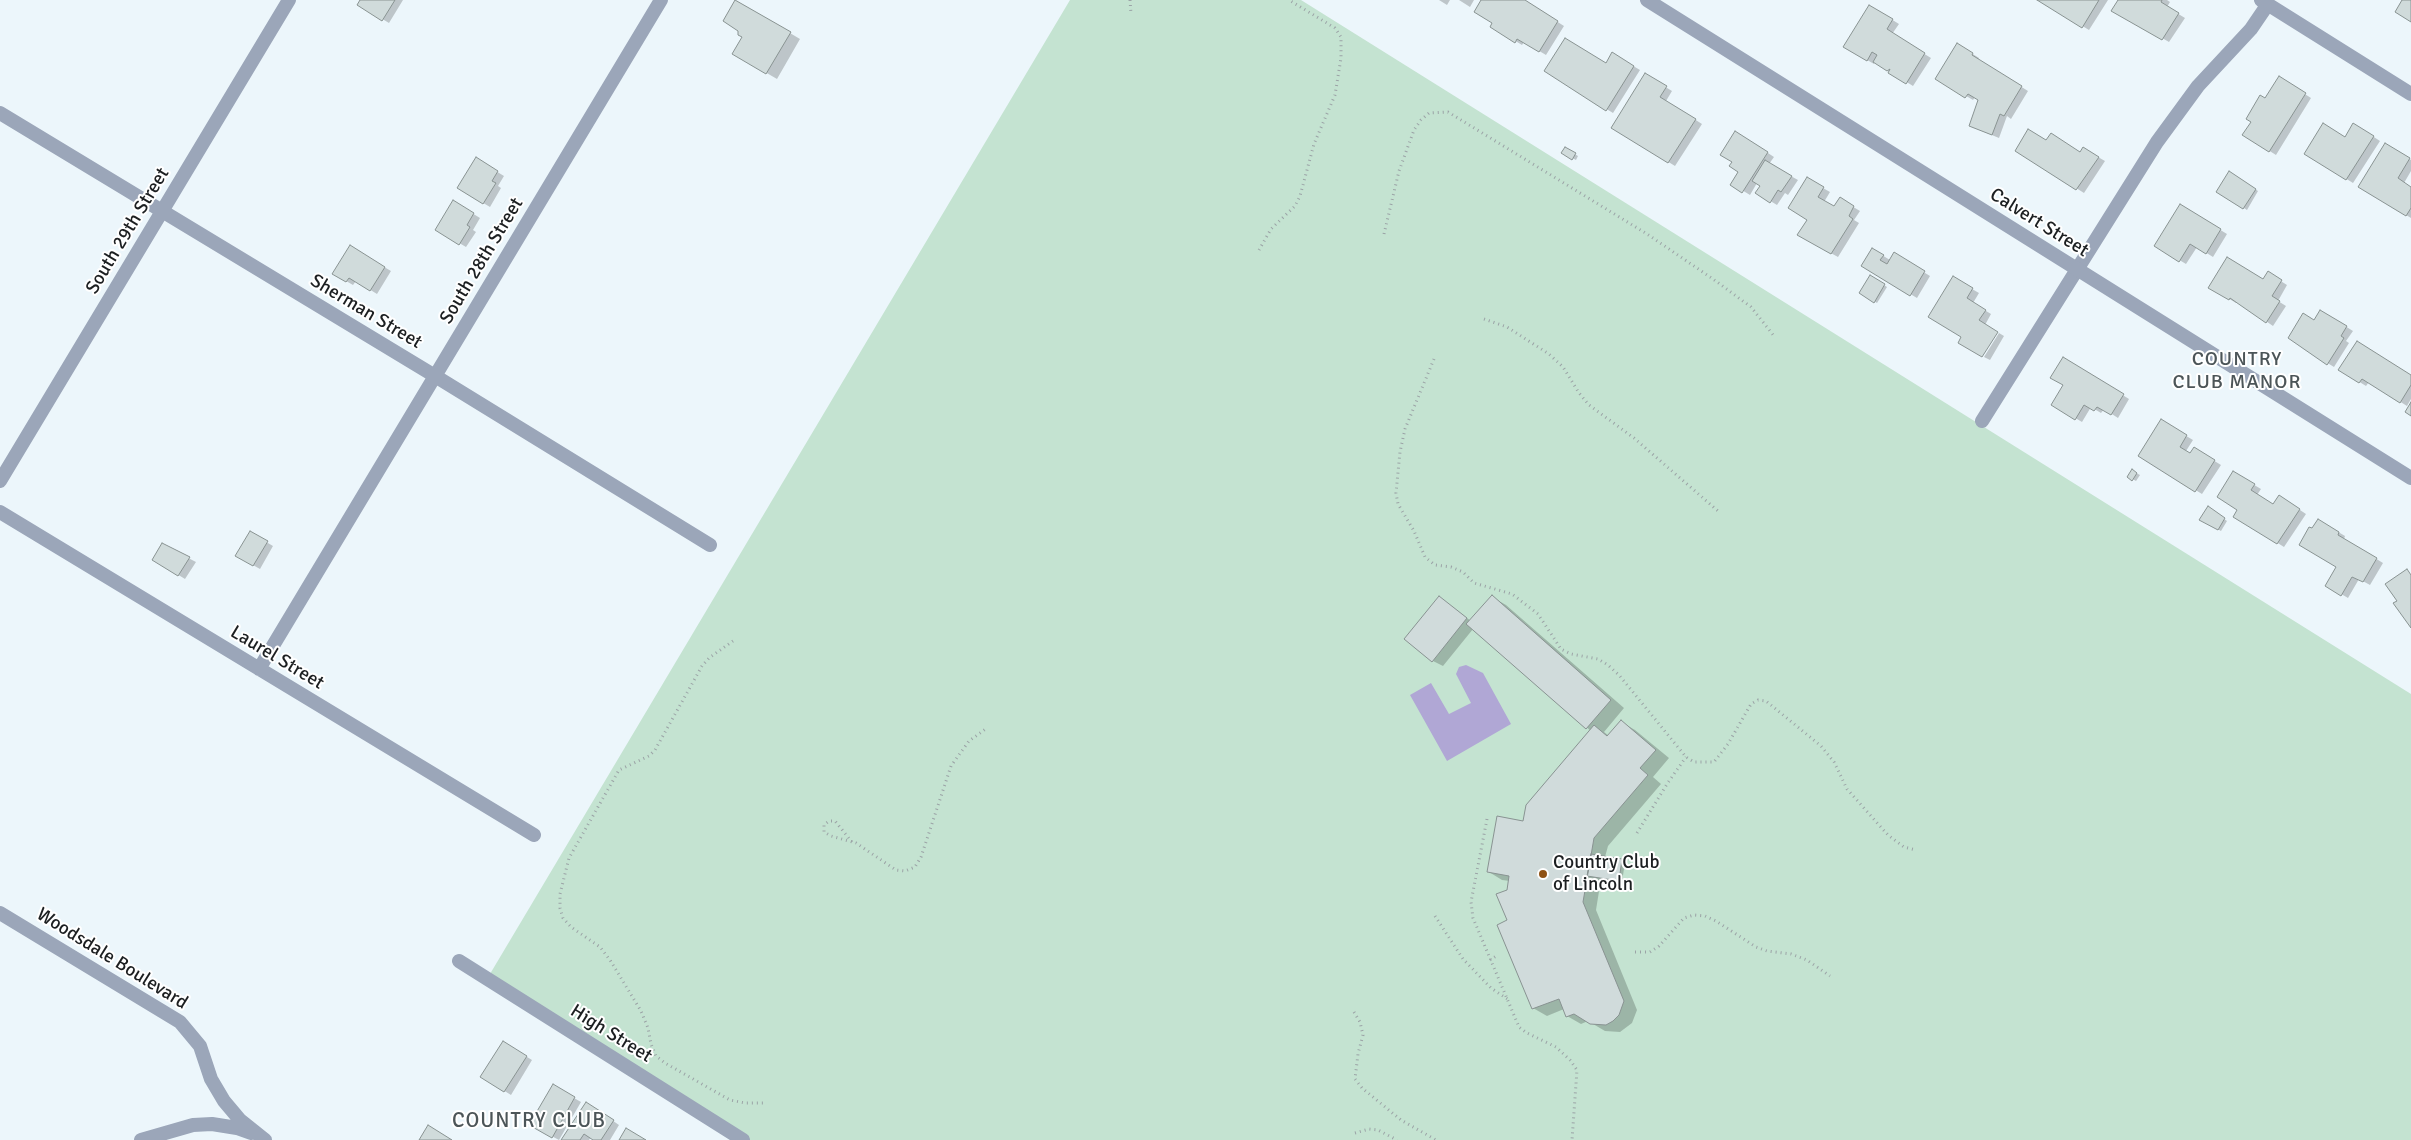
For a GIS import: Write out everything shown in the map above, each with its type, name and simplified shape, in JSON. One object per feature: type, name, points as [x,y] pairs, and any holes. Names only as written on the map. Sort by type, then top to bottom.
[{"type":"street","name":"South 29th Street","points":[[0,481],[289,0]]},
{"type":"street","name":"South 28th Street","points":[[259,669],[661,0]]},
{"type":"street","name":"Calvert Street","points":[[1647,0],[2411,478]]},
{"type":"street","points":[[1982,421],[2180,110],[2198,86],[2251,29],[2265,2],[2411,94]]},
{"type":"street","name":"Sherman Street","points":[[0,113],[710,545]]},
{"type":"street","name":"Laurel Street","points":[[0,512],[534,835]]},
{"type":"street","name":"Woodsdale Boulevard","points":[[0,913],[180,1022],[200,1046],[211,1079],[224,1101],[240,1120],[262,1138]]},
{"type":"street","name":"High Street","points":[[459,961],[742,1140]]},
{"type":"street","points":[[141,1140],[174,1129],[212,1124],[238,1128],[262,1138]]},
{"type":"path","points":[[1130,0],[1131,14]]},
{"type":"path","points":[[1259,250],[1271,229],[1294,206],[1300,196],[1314,144],[1335,95],[1341,58],[1341,37],[1335,28],[1289,0]]},
{"type":"path","points":[[1384,234],[1396,180],[1414,130],[1429,113],[1448,112],[1647,234],[1751,307],[1774,336]]},
{"type":"path","points":[[1484,320],[1507,327],[1549,354],[1563,367],[1589,405],[1634,438],[1718,511]]},
{"type":"path","points":[[1434,359],[1405,429],[1400,452],[1396,493],[1398,504],[1414,531],[1425,557],[1435,564],[1457,570],[1474,584],[1512,594],[1538,614],[1561,649],[1571,654],[1598,659],[1608,664],[1619,674],[1686,757],[1702,764],[1714,762],[1728,744],[1750,704],[1758,700],[1766,701],[1821,746],[1834,762],[1847,789],[1856,801],[1896,843],[1916,850]]},
{"type":"path","points":[[732,641],[709,658],[702,666],[655,750],[649,756],[619,770],[569,858],[560,894],[560,908],[563,918],[570,927],[600,947],[610,960],[640,1011],[648,1028],[651,1044],[656,1056],[665,1064],[730,1100],[745,1103],[765,1103]]},
{"type":"path","points":[[852,842],[834,821],[829,821],[824,825],[824,832],[852,842],[896,870],[905,871],[915,866],[921,857],[951,766],[969,740],[987,728]]},
{"type":"path","points":[[1637,833],[1686,757]]},
{"type":"path","points":[[1487,819],[1472,902],[1473,918],[1519,1027],[1526,1033],[1556,1047],[1570,1060],[1577,1070],[1572,1140]]},
{"type":"path","points":[[1435,916],[1463,960],[1491,988],[1509,1000]]},
{"type":"path","points":[[1635,952],[1650,952],[1660,946],[1684,918],[1704,916],[1716,921],[1756,947],[1767,951],[1791,954],[1807,960],[1830,976]]},
{"type":"path","points":[[1490,960],[1498,955]]},
{"type":"path","points":[[1354,1012],[1360,1022],[1363,1035],[1358,1054],[1355,1079],[1362,1088],[1401,1120],[1436,1140]]},
{"type":"path","points":[[1355,1133],[1369,1129],[1378,1130],[1397,1140]]},
{"type":"green space","name":"Country Club of Lincoln","points":[[1070,0],[1301,0],[2411,694],[2411,1140],[743,1140],[487,979]]},
{"type":"shaded area","points":[[1466,665],[1483,673],[1511,724],[1447,761],[1410,695],[1431,683],[1449,714],[1471,703],[1456,674],[1459,667]]},
{"type":"building","points":[[360,0],[395,0],[382,21],[357,5]]},
{"type":"building","points":[[735,0],[791,32],[766,74],[732,54],[742,37],[738,35],[738,31],[723,21]]},
{"type":"building","points":[[1481,0],[1525,0],[1558,21],[1539,52],[1517,39],[1515,43],[1490,27],[1492,23],[1474,12]]},
{"type":"building","points":[[2037,0],[2099,0],[2082,28]]},
{"type":"building","points":[[2118,0],[2162,0],[2161,2],[2179,13],[2162,40],[2111,11]]},
{"type":"building","points":[[2402,0],[2411,0],[2411,22],[2395,12]]},
{"type":"building","points":[[1869,5],[1893,19],[1887,29],[1925,53],[1906,84],[1888,73],[1890,69],[1887,71],[1873,62],[1877,55],[1872,52],[1867,61],[1843,47]]},
{"type":"building","points":[[1565,38],[1606,63],[1612,52],[1634,66],[1606,111],[1544,71]]},
{"type":"building","points":[[1957,43],[1973,53],[1972,55],[2022,86],[2004,116],[2000,114],[1992,135],[1969,126],[1978,100],[1968,94],[1965,98],[1935,79]]},
{"type":"building","points":[[1645,73],[1667,86],[1660,97],[1696,119],[1668,163],[1611,128]]},
{"type":"building","points":[[2279,76],[2306,93],[2269,152],[2242,135],[2251,122],[2246,119],[2260,95],[2265,98]]},
{"type":"building","points":[[2323,123],[2345,137],[2353,123],[2374,136],[2346,180],[2304,154]]},
{"type":"building","points":[[2028,129],[2046,140],[2051,133],[2080,152],[2083,147],[2099,157],[2076,190],[2015,151]]},
{"type":"building","points":[[1735,131],[1768,152],[1742,193],[1730,185],[1738,172],[1729,166],[1732,162],[1720,155]]},
{"type":"building","points":[[2385,143],[2410,158],[2398,178],[2411,187],[2411,208],[2406,216],[2358,187]]},
{"type":"building","points":[[1565,147],[1576,153],[1572,160],[1561,153]]},
{"type":"building","points":[[476,157],[498,171],[492,181],[496,183],[483,204],[457,188]]},
{"type":"building","points":[[1765,160],[1792,176],[1781,192],[1778,190],[1770,203],[1755,193],[1760,186],[1752,181]]},
{"type":"building","points":[[2229,171],[2256,189],[2243,209],[2216,192]]},
{"type":"building","points":[[1807,177],[1824,187],[1818,197],[1834,206],[1840,197],[1854,206],[1849,216],[1853,219],[1831,254],[1797,235],[1807,220],[1788,208]]},
{"type":"building","points":[[453,200],[474,213],[467,225],[470,227],[459,245],[435,230]]},
{"type":"building","points":[[2180,204],[2221,229],[2206,254],[2190,244],[2179,262],[2154,246]]},
{"type":"building","points":[[350,245],[385,267],[370,291],[349,278],[346,282],[332,274]]},
{"type":"building","points":[[1872,248],[1884,255],[1880,260],[1887,264],[1894,252],[1925,271],[1910,296],[1861,266]]},
{"type":"building","points":[[2227,257],[2263,279],[2268,271],[2282,280],[2272,296],[2280,301],[2266,323],[2230,298],[2229,300],[2208,288]]},
{"type":"building","points":[[1870,275],[1885,284],[1874,303],[1859,293]]},
{"type":"building","points":[[1953,276],[1973,288],[1967,298],[1986,310],[1979,320],[1998,332],[1982,357],[1958,343],[1961,337],[1928,317]]},
{"type":"building","points":[[2320,310],[2347,326],[2341,336],[2344,338],[2327,365],[2288,338],[2303,313],[2314,320]]},
{"type":"building","points":[[2357,341],[2411,375],[2411,385],[2400,403],[2362,379],[2359,383],[2338,370]]},
{"type":"building","points":[[2063,357],[2124,394],[2111,415],[2097,407],[2094,411],[2084,405],[2075,420],[2051,405],[2063,385],[2050,378]]},
{"type":"building","points":[[2411,402],[2411,416],[2405,412]]},
{"type":"building","points":[[2161,419],[2187,435],[2180,447],[2190,453],[2194,447],[2215,460],[2195,492],[2138,456]]},
{"type":"building","points":[[2132,469],[2137,473],[2132,481],[2127,477]]},
{"type":"building","points":[[2233,471],[2255,484],[2251,490],[2273,504],[2279,495],[2300,509],[2277,544],[2233,517],[2237,510],[2217,497]]},
{"type":"building","points":[[2208,506],[2225,518],[2218,530],[2199,520]]},
{"type":"building","points":[[2318,519],[2339,532],[2338,535],[2377,558],[2363,582],[2352,577],[2341,596],[2325,586],[2336,567],[2299,545],[2309,527],[2312,528]]},
{"type":"building","points":[[250,531],[268,541],[253,566],[235,556]]},
{"type":"building","points":[[162,543],[190,557],[178,576],[152,560]]},
{"type":"building","points":[[2407,569],[2411,575],[2411,628],[2393,603],[2397,601],[2385,584]]},
{"type":"building","points":[[1492,595],[1611,700],[1586,729],[1466,624]]},
{"type":"building","points":[[1439,596],[1467,618],[1432,662],[1404,639]]},
{"type":"building","name":"Country Club of Lincoln","points":[[1621,720],[1656,750],[1640,768],[1648,775],[1594,838],[1583,902],[1624,1001],[1619,1015],[1613,1021],[1606,1025],[1590,1024],[1574,1014],[1566,1017],[1559,999],[1532,1009],[1497,925],[1507,920],[1496,894],[1507,890],[1509,876],[1487,872],[1497,816],[1523,821],[1526,805],[1594,725],[1607,736]]},
{"type":"building","points":[[1591,854],[1622,859],[1619,881],[1587,876]]},
{"type":"building","points":[[503,1041],[527,1056],[504,1092],[480,1077]]},
{"type":"building","points":[[553,1084],[575,1097],[552,1138],[529,1125]]},
{"type":"building","points":[[586,1102],[614,1120],[601,1140],[593,1140],[584,1134],[580,1140],[561,1140]]},
{"type":"building","points":[[428,1125],[452,1140],[419,1140]]},
{"type":"building","points":[[626,1128],[646,1140],[619,1140]]},
{"type":"place","name":"Country Club of Lincoln","points":[[1543,874]]},
{"type":"district","name":"COUNTRY CLUB MANOR","points":[[2237,372]]},
{"type":"district","name":"COUNTRY CLUB","points":[[529,1121]]}]
